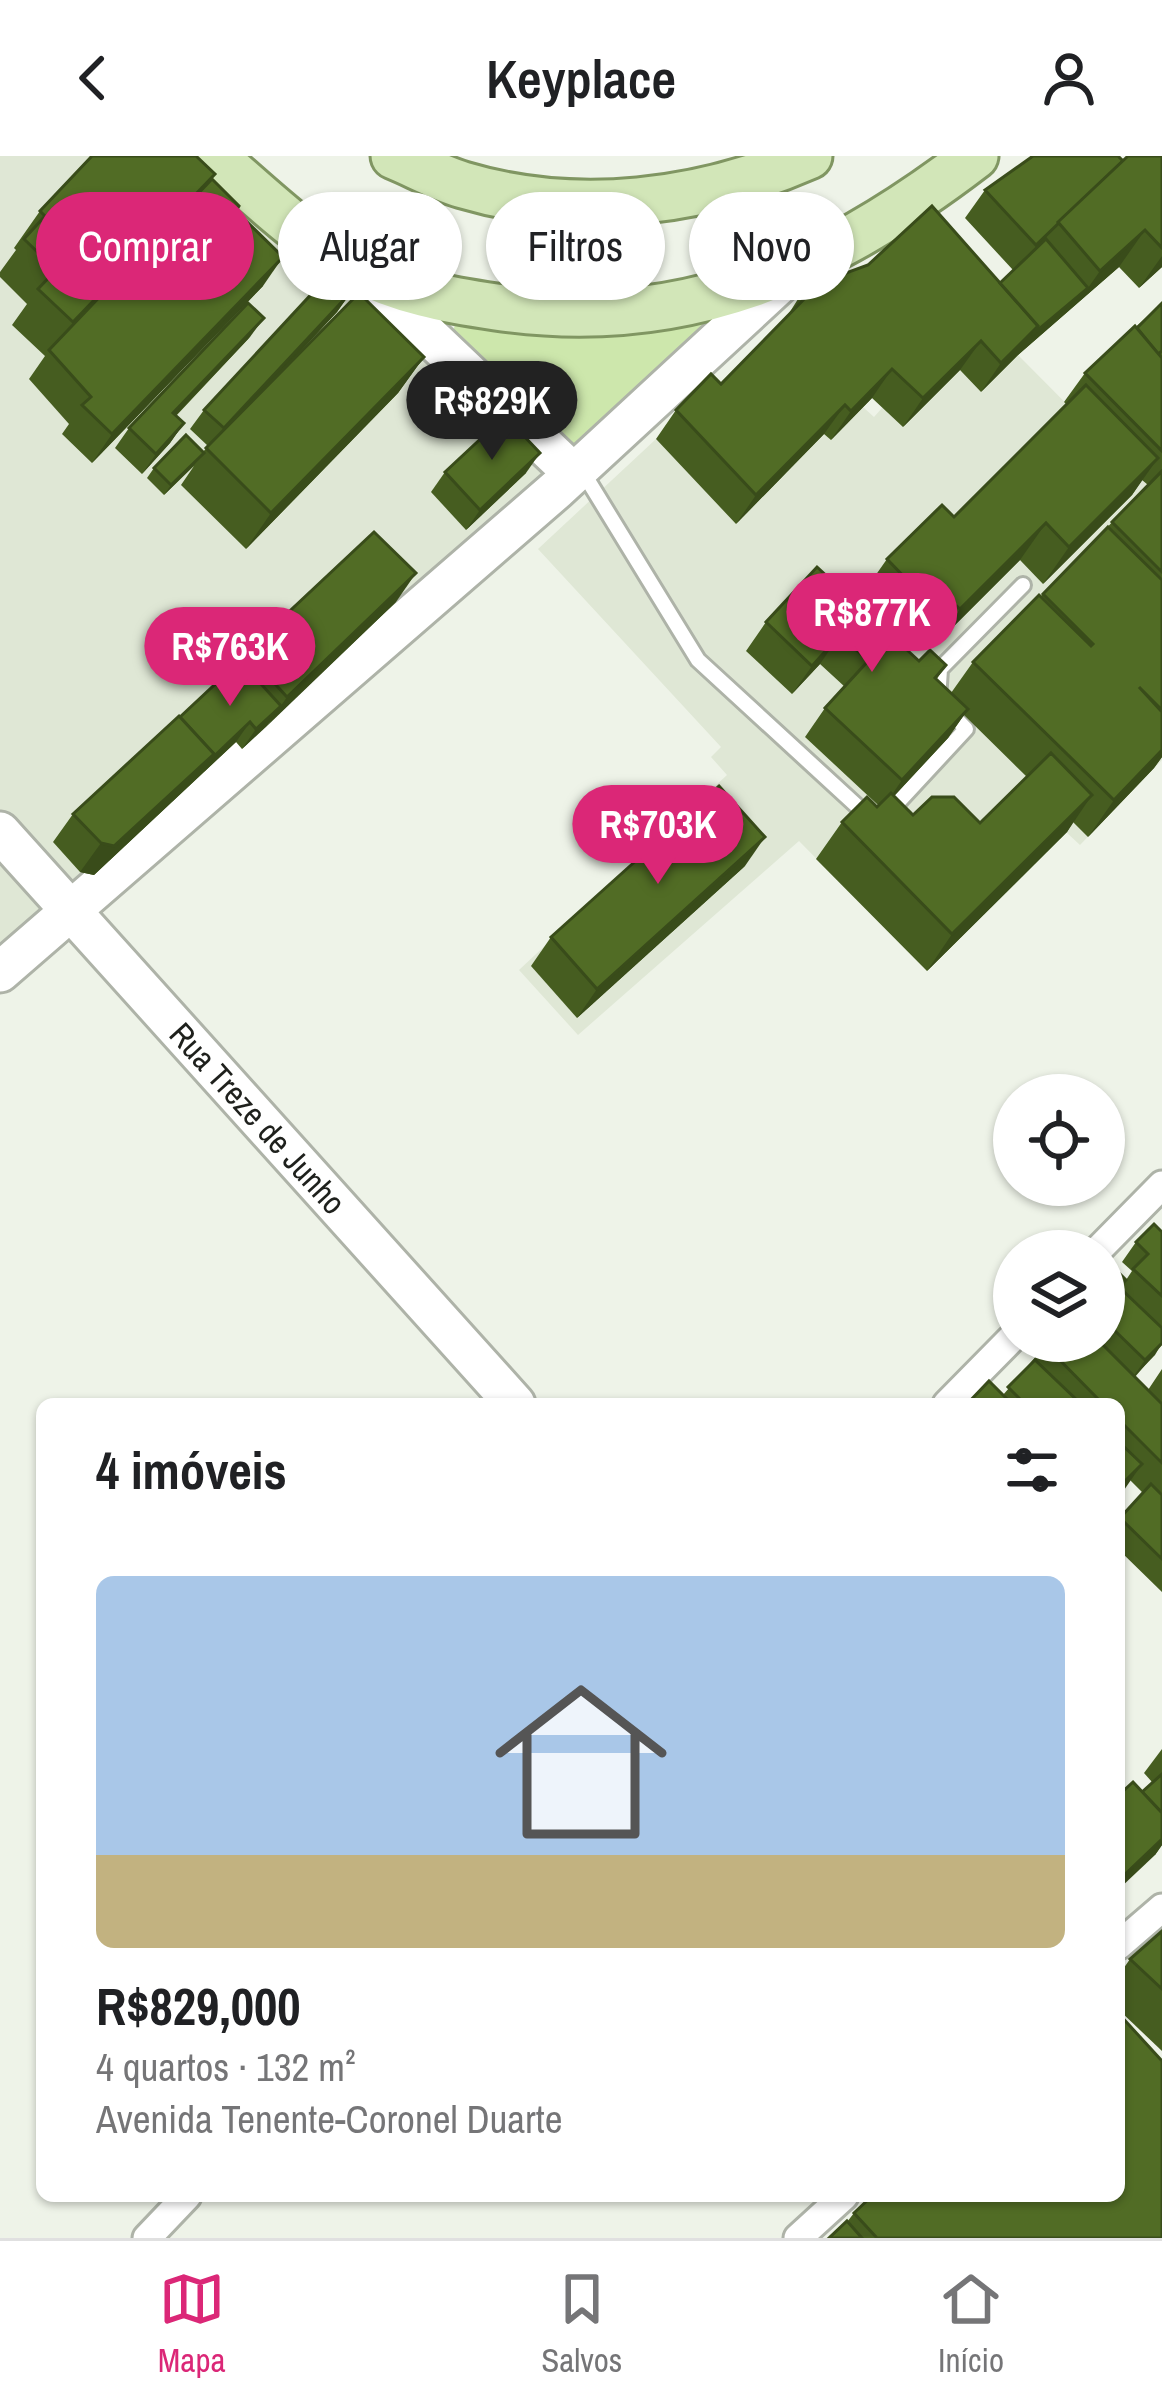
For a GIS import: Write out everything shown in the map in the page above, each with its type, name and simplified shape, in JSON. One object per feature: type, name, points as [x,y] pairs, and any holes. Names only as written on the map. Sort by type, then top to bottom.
[{"type":"main road","points":[[213,156],[278,211]]},
{"type":"main road","points":[[394,156],[544,201],[626,202],[697,194],[809,156]]},
{"type":"main road","points":[[854,235],[921,198],[976,156]]},
{"type":"main road","points":[[451,300],[570,315],[621,314],[704,300]]},
{"type":"street","points":[[392,300],[576,471]]},
{"type":"street","points":[[0,972],[576,471],[762,300]]},
{"type":"street","name":"Rua Treze de Junho","points":[[0,832],[510,1398]]},
{"type":"street","points":[[1118,1230],[1162,1186]]},
{"type":"street","points":[[952,1398],[993,1357]]},
{"type":"street","points":[[1125,1940],[1162,1908]]},
{"type":"street","points":[[147,2238],[181,2202]]},
{"type":"street","points":[[798,2238],[837,2202]]},
{"type":"lane","points":[[576,471],[698,660],[877,825],[966,729],[938,700],[940,669],[1023,585]]},
{"type":"shaded area","points":[[0,156],[193,156],[234,192],[36,192],[36,300],[254,300],[254,210],[278,231],[278,300],[357,300],[552,472],[72,890],[0,811]]},
{"type":"shaded area","points":[[1018,355],[1162,500],[1162,760],[1080,845],[1066,832],[927,971],[799,841],[578,1035],[519,970],[727,775],[711,757],[721,747],[538,549],[656,439],[736,524],[824,434],[831,439],[863,407],[874,417],[882,408],[937,391],[960,370],[981,392]]},
{"type":"shaded area","points":[[0,832],[71,910],[0,974]]},
{"type":"green space","points":[[737,307],[574,456],[453,332],[456,321]]},
{"type":"building","points":[[92,156],[196,156],[215,174],[198,192],[58,192]]},
{"type":"building","points":[[1033,156],[1118,156],[1123,161],[1036,245],[985,190]]},
{"type":"building","points":[[1128,156],[1162,156],[1162,248],[1145,230],[1100,271],[1058,222]]},
{"type":"building","points":[[212,179],[225,192],[200,192]]},
{"type":"building","points":[[932,206],[1038,326],[1001,363],[981,341],[923,398],[892,369],[851,411],[845,405],[756,495],[676,410],[711,374],[721,384],[803,300],[854,300],[854,270],[868,265]]},
{"type":"building","points":[[36,226],[36,251],[24,239]]},
{"type":"building","points":[[254,229],[278,252],[278,262],[254,287]]},
{"type":"building","points":[[1046,239],[1088,288],[1032,335],[1038,326],[1000,283]]},
{"type":"building","points":[[50,300],[94,300],[73,322]]},
{"type":"building","points":[[97,300],[241,300],[112,434],[82,405],[91,397],[49,350]]},
{"type":"building","points":[[306,300],[344,300],[224,428],[204,410]]},
{"type":"building","points":[[352,300],[366,300],[424,357],[271,513],[206,448]]},
{"type":"building","points":[[248,303],[264,318],[173,413],[184,423],[156,454],[129,428]]},
{"type":"building","points":[[1162,303],[1162,351],[1158,354],[1137,328]]},
{"type":"building","points":[[1135,326],[1162,358],[1162,451],[1085,373]]},
{"type":"building","points":[[1086,385],[1158,458],[1069,547],[1046,523],[960,609],[949,599],[937,611],[887,559],[942,505],[954,517]]},
{"type":"building","points":[[505,416],[540,453],[480,510],[445,472]]},
{"type":"building","points":[[186,435],[204,453],[171,485],[154,468]]},
{"type":"building","points":[[1162,471],[1162,572],[1112,522]]},
{"type":"building","points":[[1108,527],[1162,580],[1162,710],[1139,687],[1162,712],[1162,750],[1114,800],[973,662],[1039,595],[1093,644],[1043,594]]},
{"type":"building","points":[[374,532],[416,573],[287,697],[246,652]]},
{"type":"building","points":[[817,567],[919,661],[930,650],[946,665],[935,678],[968,709],[902,780],[825,708],[868,661],[840,635],[812,666],[766,622]]},
{"type":"building","points":[[240,661],[281,706],[256,729],[250,722],[208,762],[214,754],[180,717]]},
{"type":"building","points":[[179,716],[214,754],[114,846],[101,843],[73,814]]},
{"type":"building","points":[[1051,753],[1092,795],[952,934],[842,822],[867,797],[877,807],[891,793],[913,815],[932,797],[954,797],[980,823]]},
{"type":"building","points":[[719,786],[765,837],[597,989],[551,937]]},
{"type":"building","points":[[1154,1224],[1162,1232],[1162,1296],[1133,1269],[1148,1254],[1136,1242]]},
{"type":"building","points":[[1125,1293],[1162,1328],[1162,1343],[1145,1360],[1125,1341]]},
{"type":"building","points":[[1037,1362],[1075,1398],[1019,1398],[1008,1387]]},
{"type":"building","points":[[1062,1362],[1120,1362],[1162,1404],[1162,1463],[1125,1426],[1125,1398],[1097,1398]]},
{"type":"building","points":[[989,1381],[1006,1398],[973,1398]]},
{"type":"building","points":[[1125,1448],[1142,1464],[1125,1481]]},
{"type":"building","points":[[1151,1484],[1162,1495],[1162,1559],[1125,1523],[1125,1513]]},
{"type":"building","points":[[1162,1774],[1162,1813],[1142,1792]]},
{"type":"building","points":[[1133,1782],[1162,1813],[1162,1839],[1125,1874],[1125,1789]]},
{"type":"building","points":[[1162,1931],[1162,1989],[1130,1959]]},
{"type":"building","points":[[1125,2021],[1162,2061],[1162,2238],[877,2238],[854,2213],[866,2202],[1125,2202]]},
{"type":"building","points":[[847,2221],[862,2238],[829,2238]]}]
